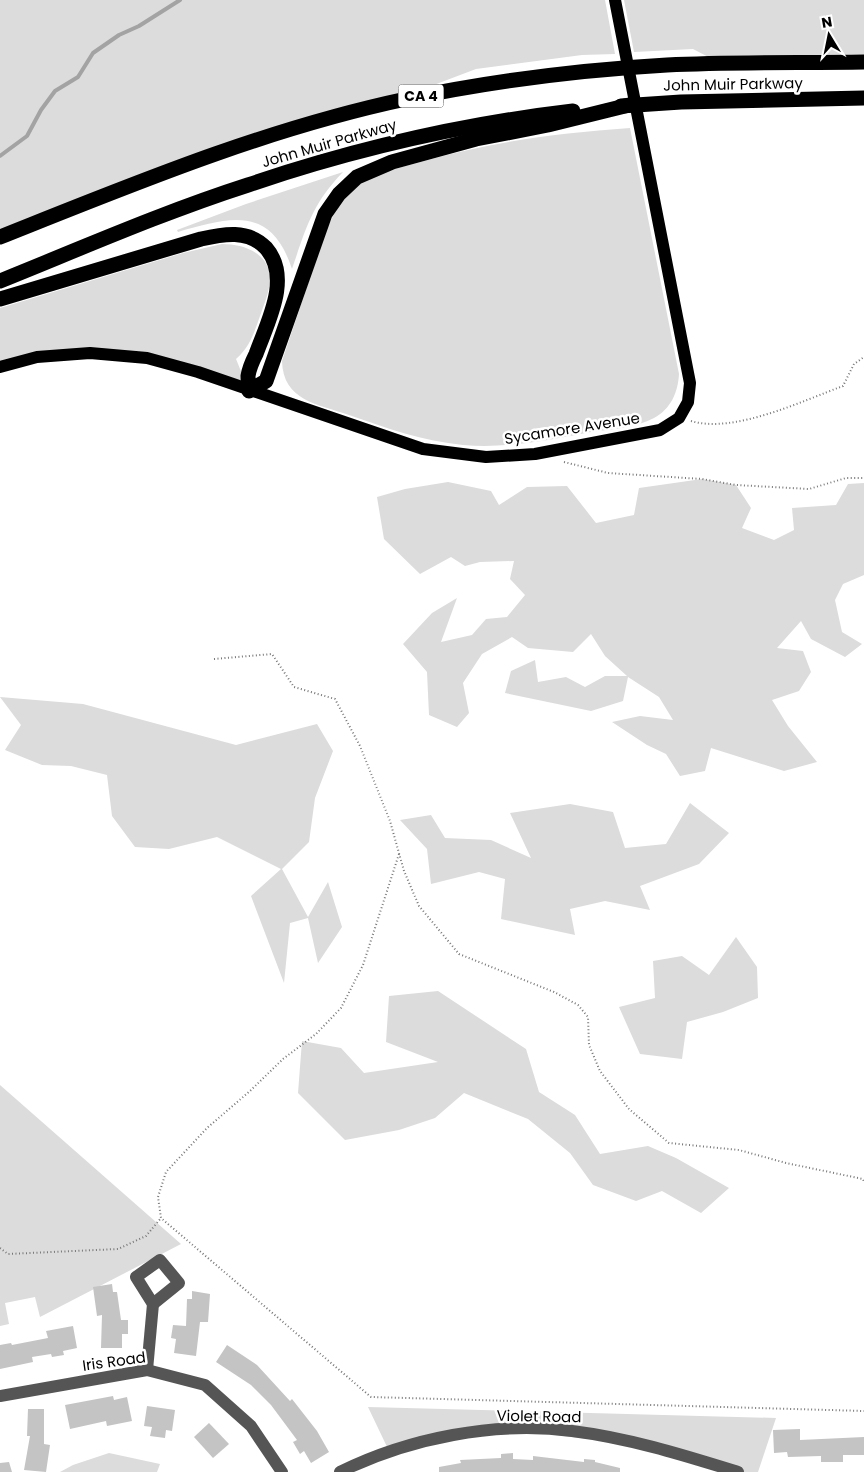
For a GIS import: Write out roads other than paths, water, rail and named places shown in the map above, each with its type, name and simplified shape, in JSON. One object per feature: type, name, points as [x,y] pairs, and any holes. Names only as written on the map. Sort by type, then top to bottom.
[{"type":"highway","name":"John Muir Parkway","points":[[0,237],[228,148],[304,125],[406,99],[511,81],[617,69],[722,64],[864,62]]},
{"type":"highway","name":"John Muir Parkway","points":[[0,281],[200,202],[340,156],[389,143],[485,123],[629,105],[864,98]]},
{"type":"highway","points":[[0,299],[201,239],[230,234],[248,237],[267,250],[273,260],[278,277],[274,300],[248,375],[249,391],[266,381],[325,214],[339,194],[357,178],[381,166],[428,151],[629,105]]},
{"type":"main road","name":"Sycamore Avenue","points":[[0,367],[37,357],[90,353],[147,358],[198,372],[423,449],[486,457],[535,454],[660,430],[680,418],[688,402],[690,384],[615,0]]},
{"type":"street","points":[[147,1370],[153,1304]]},
{"type":"street","name":"Iris Road","points":[[0,1396],[147,1370],[205,1385],[251,1426],[282,1472]]},
{"type":"street","name":"Violet Road","points":[[340,1472],[389,1451],[450,1436],[482,1431],[542,1429],[571,1431],[656,1447],[738,1472]]},
{"type":"waterway","points":[[0,156],[27,136],[41,110],[55,91],[78,77],[93,53],[119,35],[139,26],[180,0]]}]
